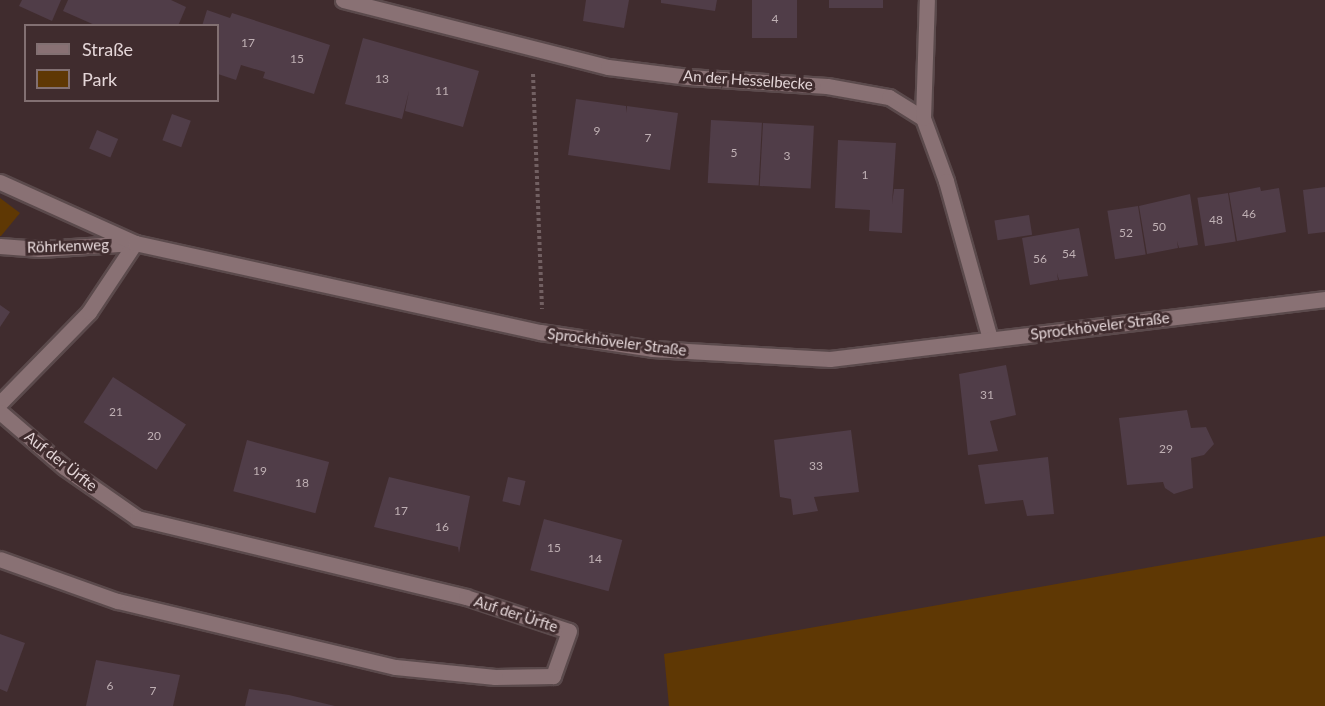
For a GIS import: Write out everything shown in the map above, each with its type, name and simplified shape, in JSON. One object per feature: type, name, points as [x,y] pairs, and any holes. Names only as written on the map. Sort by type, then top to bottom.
[{"type":"street","name":"An der Hesselbecke","points":[[343,0],[608,67],[688,77],[827,86],[889,97],[923,118]]},
{"type":"street","points":[[927,0],[923,118],[946,181],[990,339]]},
{"type":"street","name":"Sprockhöveler Straße","points":[[0,182],[135,243],[540,332],[652,349],[830,359],[1325,299]]},
{"type":"street","points":[[0,403],[89,312],[135,243]]},
{"type":"street","name":"Röhrkenweg","points":[[0,246],[40,249],[135,243]]},
{"type":"street","name":"Auf der Ürfte","points":[[0,412],[64,467],[137,518],[466,597],[569,631],[553,676],[495,677],[395,667],[117,600],[0,559]]},
{"type":"path","points":[[532,49],[540,332]]},
{"type":"green space","points":[[0,198],[20,213],[1,236],[0,236]]},
{"type":"green space","points":[[1325,536],[1325,706],[669,706],[664,654]]},
{"type":"building","points":[[22,0],[61,0],[52,21],[19,6]]},
{"type":"building","points":[[68,0],[171,0],[186,7],[179,24],[92,24],[63,11]]},
{"type":"building","points":[[586,0],[629,0],[624,28],[583,21]]},
{"type":"building","points":[[661,0],[717,0],[715,11],[661,3]]},
{"type":"building","points":[[752,0],[797,0],[797,38],[752,38]]},
{"type":"building","points":[[829,0],[883,0],[883,8],[829,8]]},
{"type":"building","points":[[207,10],[230,18],[232,13],[330,45],[314,94],[263,78],[265,72],[241,65],[236,80],[219,74],[219,24],[203,24]]},
{"type":"building","points":[[363,38],[479,71],[463,127],[405,111],[409,91],[402,119],[345,104]]},
{"type":"building","points":[[576,99],[626,106],[626,113],[627,106],[678,113],[670,170],[568,155]]},
{"type":"building","points":[[172,114],[191,121],[181,147],[162,140]]},
{"type":"building","points":[[711,120],[762,123],[759,186],[708,183]]},
{"type":"building","points":[[763,123],[814,126],[811,189],[760,186]]},
{"type":"building","points":[[97,130],[118,139],[110,157],[89,148]]},
{"type":"building","points":[[838,140],[896,143],[892,204],[894,189],[904,189],[902,233],[869,231],[870,210],[835,208]]},
{"type":"building","points":[[1260,187],[1261,191],[1279,188],[1286,232],[1237,241],[1229,193]]},
{"type":"building","points":[[1325,187],[1325,232],[1308,234],[1303,190]]},
{"type":"building","points":[[1228,193],[1236,241],[1205,246],[1197,198]]},
{"type":"building","points":[[1190,194],[1198,245],[1179,248],[1177,241],[1178,248],[1147,254],[1139,206]]},
{"type":"building","points":[[1138,206],[1146,254],[1115,259],[1107,211]]},
{"type":"building","points":[[1029,215],[1032,235],[998,240],[994,220]]},
{"type":"building","points":[[1079,228],[1088,276],[1059,280],[1057,273],[1058,280],[1030,285],[1022,238]]},
{"type":"building","points":[[0,305],[10,312],[0,327]]},
{"type":"building","points":[[1006,365],[1016,415],[990,421],[998,451],[968,455],[959,374]]},
{"type":"building","points":[[113,377],[186,424],[157,470],[84,422]]},
{"type":"building","points":[[1187,410],[1191,428],[1206,427],[1214,444],[1204,455],[1191,458],[1193,488],[1174,494],[1165,488],[1163,482],[1127,485],[1119,418]]},
{"type":"building","points":[[851,430],[859,492],[814,497],[818,511],[793,515],[791,499],[780,497],[774,440]]},
{"type":"building","points":[[247,440],[329,462],[315,513],[233,491]]},
{"type":"building","points":[[1048,457],[1054,514],[1027,516],[1023,500],[985,504],[978,465]]},
{"type":"building","points":[[389,477],[470,496],[459,553],[458,547],[374,527]]},
{"type":"building","points":[[508,477],[526,481],[520,505],[502,501]]},
{"type":"building","points":[[544,519],[622,540],[609,591],[530,570]]},
{"type":"building","points":[[0,634],[25,643],[7,692],[0,689]]},
{"type":"building","points":[[96,660],[180,675],[173,706],[86,706]]},
{"type":"building","points":[[249,689],[289,695],[335,706],[245,706]]}]
